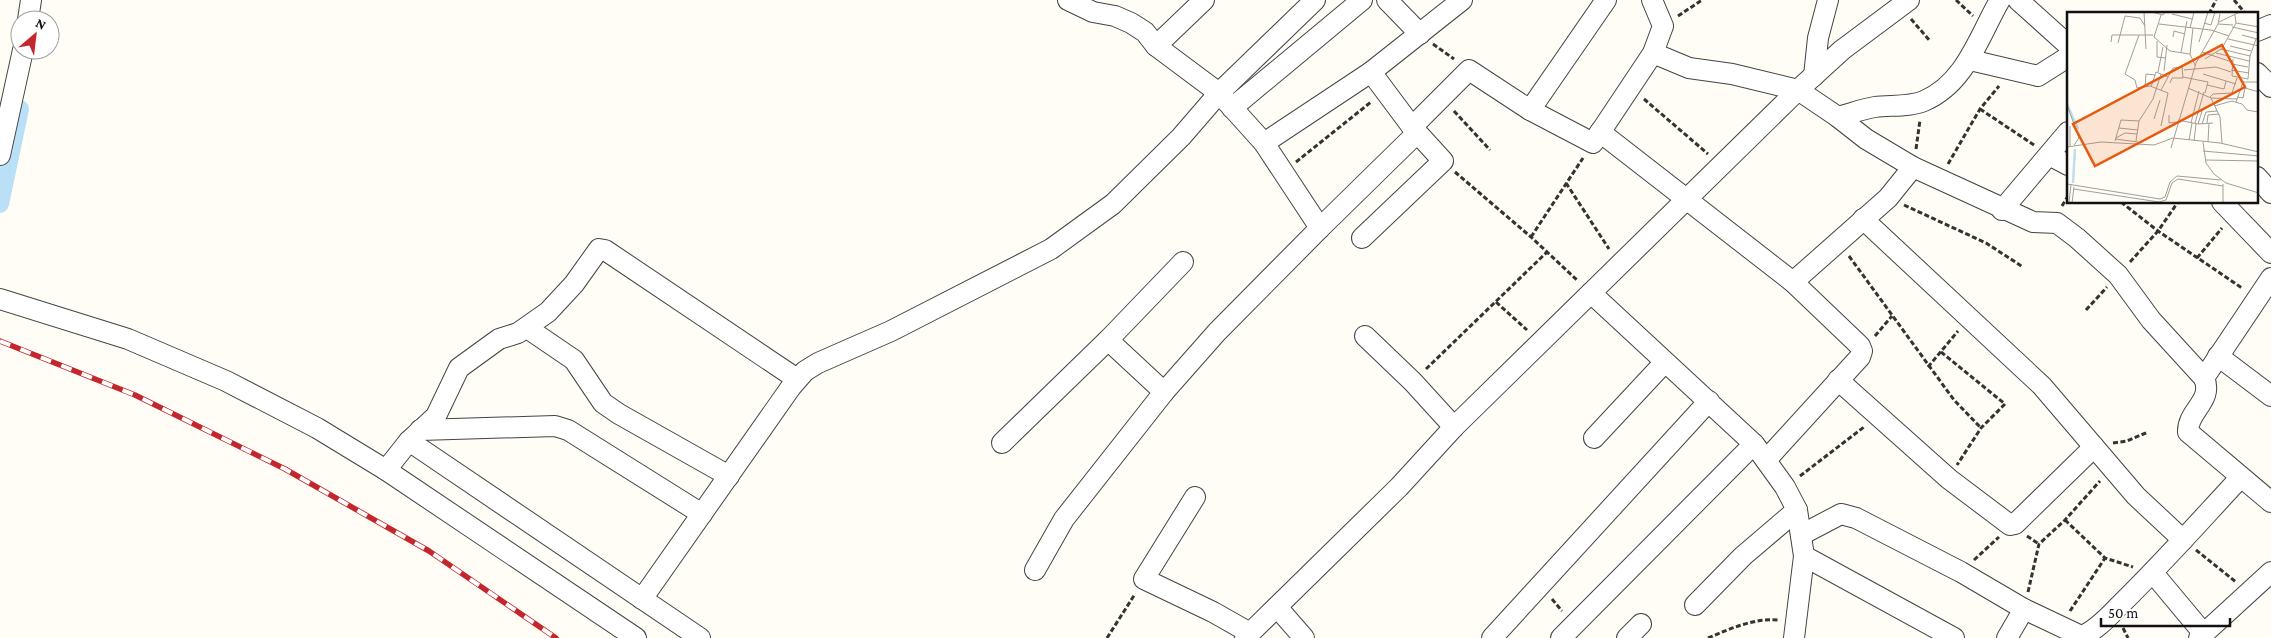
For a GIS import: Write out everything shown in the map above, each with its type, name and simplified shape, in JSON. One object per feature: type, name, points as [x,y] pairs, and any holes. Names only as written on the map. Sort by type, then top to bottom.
[{"type":"street","points":[[1068,0],[1096,6],[1131,23],[1145,32],[1156,46],[1219,93],[1264,144],[1320,228]]},
{"type":"street","points":[[1156,46],[1204,0]]},
{"type":"street","points":[[642,599],[797,379],[818,362],[891,331],[1052,249],[1113,204],[1181,137],[1219,93],[1315,0]]},
{"type":"street","points":[[1232,108],[1362,0]]},
{"type":"street","points":[[1387,0],[1420,34]]},
{"type":"street","points":[[1530,110],[1606,0]]},
{"type":"street","points":[[1597,138],[1653,53],[1663,26],[1652,0]]},
{"type":"street","points":[[1814,76],[1818,38],[1828,0]]},
{"type":"street","points":[[1838,117],[1874,108],[1923,102],[1944,88],[1970,60],[1984,27],[2000,0]]},
{"type":"street","points":[[2018,0],[2067,44]]},
{"type":"street","points":[[1264,144],[1371,72],[1420,34],[1458,1]]},
{"type":"street","points":[[1195,498],[1144,579],[1213,612],[1247,635],[1399,487],[1454,427],[1798,90],[1842,50],[1905,3]]},
{"type":"street","points":[[2258,31],[2271,25]]},
{"type":"street","points":[[1653,53],[1689,68],[1732,74],[1798,90],[1866,139],[1913,167],[2002,210],[2040,224],[2052,222],[2058,224],[2077,238],[2118,276],[2152,320],[2204,378],[2207,386],[2206,396],[2190,423],[2188,432],[2240,478],[2271,502]]},
{"type":"street","points":[[1970,60],[2038,76],[2067,57]]},
{"type":"street","points":[[0,155],[21,60]]},
{"type":"street","points":[[1035,570],[1064,519],[1164,392],[1217,332],[1415,130],[1441,98],[1469,70],[1530,110],[1597,138],[1685,200],[1793,282],[1860,346],[1862,351],[1860,358],[1766,460]]},
{"type":"street","points":[[1362,238],[1442,161],[1415,130],[1371,72]]},
{"type":"street","points":[[2258,75],[2271,87]]},
{"type":"street","points":[[2002,210],[2067,133]]},
{"type":"street","points":[[2049,155],[2067,164]]},
{"type":"street","points":[[1793,282],[1888,198],[1913,167]]},
{"type":"street","points":[[2258,178],[2271,194]]},
{"type":"street","points":[[2228,208],[2271,253]]},
{"type":"street","points":[[1864,219],[2042,386],[2136,496],[2184,540]]},
{"type":"street","points":[[386,470],[415,435],[436,416],[459,368],[498,340],[527,328],[548,312],[574,284],[599,249],[605,250],[797,379]]},
{"type":"street","points":[[1002,443],[1108,340],[1182,262]]},
{"type":"street","points":[[2204,378],[2266,288]]},
{"type":"street","points":[[1591,294],[1754,444],[1785,487],[1797,510],[1804,556],[1795,629]]},
{"type":"street","points":[[0,299],[128,339],[226,381],[317,428],[386,470],[636,638]]},
{"type":"street","points":[[527,328],[579,365],[603,403],[729,476]]},
{"type":"street","points":[[1365,336],[1413,382],[1454,427]]},
{"type":"street","points":[[1108,340],[1164,392]]},
{"type":"street","points":[[2218,356],[2271,396]]},
{"type":"street","points":[[1594,438],[1664,363]]},
{"type":"street","points":[[1838,380],[1949,478],[2012,525],[2094,447]]},
{"type":"street","points":[[1492,638],[1708,401]]},
{"type":"street","points":[[415,435],[555,426],[568,430],[702,514]]},
{"type":"street","points":[[415,435],[642,599],[700,638]]},
{"type":"street","points":[[1567,631],[1754,444]]},
{"type":"street","points":[[1801,535],[1841,514],[1849,515],[1961,572],[2024,609],[2082,636],[2088,634],[2153,573],[2240,478]]},
{"type":"street","points":[[1695,605],[1744,556],[1797,510]]},
{"type":"street","points":[[1804,556],[1954,638]]},
{"type":"street","points":[[2153,573],[2202,636],[2271,572]]},
{"type":"street","points":[[1277,606],[1304,638]]},
{"type":"street","points":[[2007,638],[2024,609]]},
{"type":"path","points":[[1663,26],[1702,0]]},
{"type":"path","points":[[2209,12],[2216,0]]},
{"type":"path","points":[[2234,0],[2244,12]]},
{"type":"path","points":[[1905,3],[1930,41]]},
{"type":"path","points":[[1420,34],[1469,70]]},
{"type":"path","points":[[1939,180],[1980,109],[2013,69]]},
{"type":"path","points":[[1630,86],[1722,165]]},
{"type":"path","points":[[1284,172],[1385,91]]},
{"type":"path","points":[[1441,98],[1490,150]]},
{"type":"path","points":[[1913,167],[1923,102]]},
{"type":"path","points":[[1980,109],[2049,155]]},
{"type":"path","points":[[1531,237],[1597,138]]},
{"type":"path","points":[[1442,161],[1531,237],[1591,294]]},
{"type":"path","points":[[1566,183],[1620,265]]},
{"type":"path","points":[[1888,198],[1986,243],[2022,267]]},
{"type":"path","points":[[2124,204],[2197,258],[2266,288]]},
{"type":"path","points":[[2086,310],[2158,231],[2177,204]]},
{"type":"path","points":[[2197,258],[2228,208]]},
{"type":"path","points":[[1838,241],[1928,367],[1954,400],[1981,428]]},
{"type":"path","points":[[1413,382],[1547,252]]},
{"type":"path","points":[[1496,302],[1540,342]]},
{"type":"path","points":[[1862,351],[1892,316]]},
{"type":"path","points":[[1928,367],[1968,317]]},
{"type":"path","points":[[1941,352],[2005,404],[1981,428],[1949,478]]},
{"type":"path","points":[[1785,487],[1839,448],[1877,416]]},
{"type":"path","points":[[2137,436],[2148,432]]},
{"type":"path","points":[[2024,609],[2039,544],[2065,520],[2112,468]]},
{"type":"path","points":[[2065,520],[2105,558],[2153,573]]},
{"type":"path","points":[[1961,572],[2012,525]]},
{"type":"path","points":[[2184,540],[2249,592]]},
{"type":"path","points":[[2060,626],[2105,558]]},
{"type":"path","points":[[1108,638],[1144,579]]},
{"type":"path","points":[[1541,586],[1567,631]]},
{"type":"path","points":[[1708,638],[1740,625],[1766,619],[1795,629]]},
{"type":"waterway","points":[[0,204],[20,109]]},
{"type":"railway","points":[[0,341],[135,395],[285,469],[429,551],[556,638]]}]
